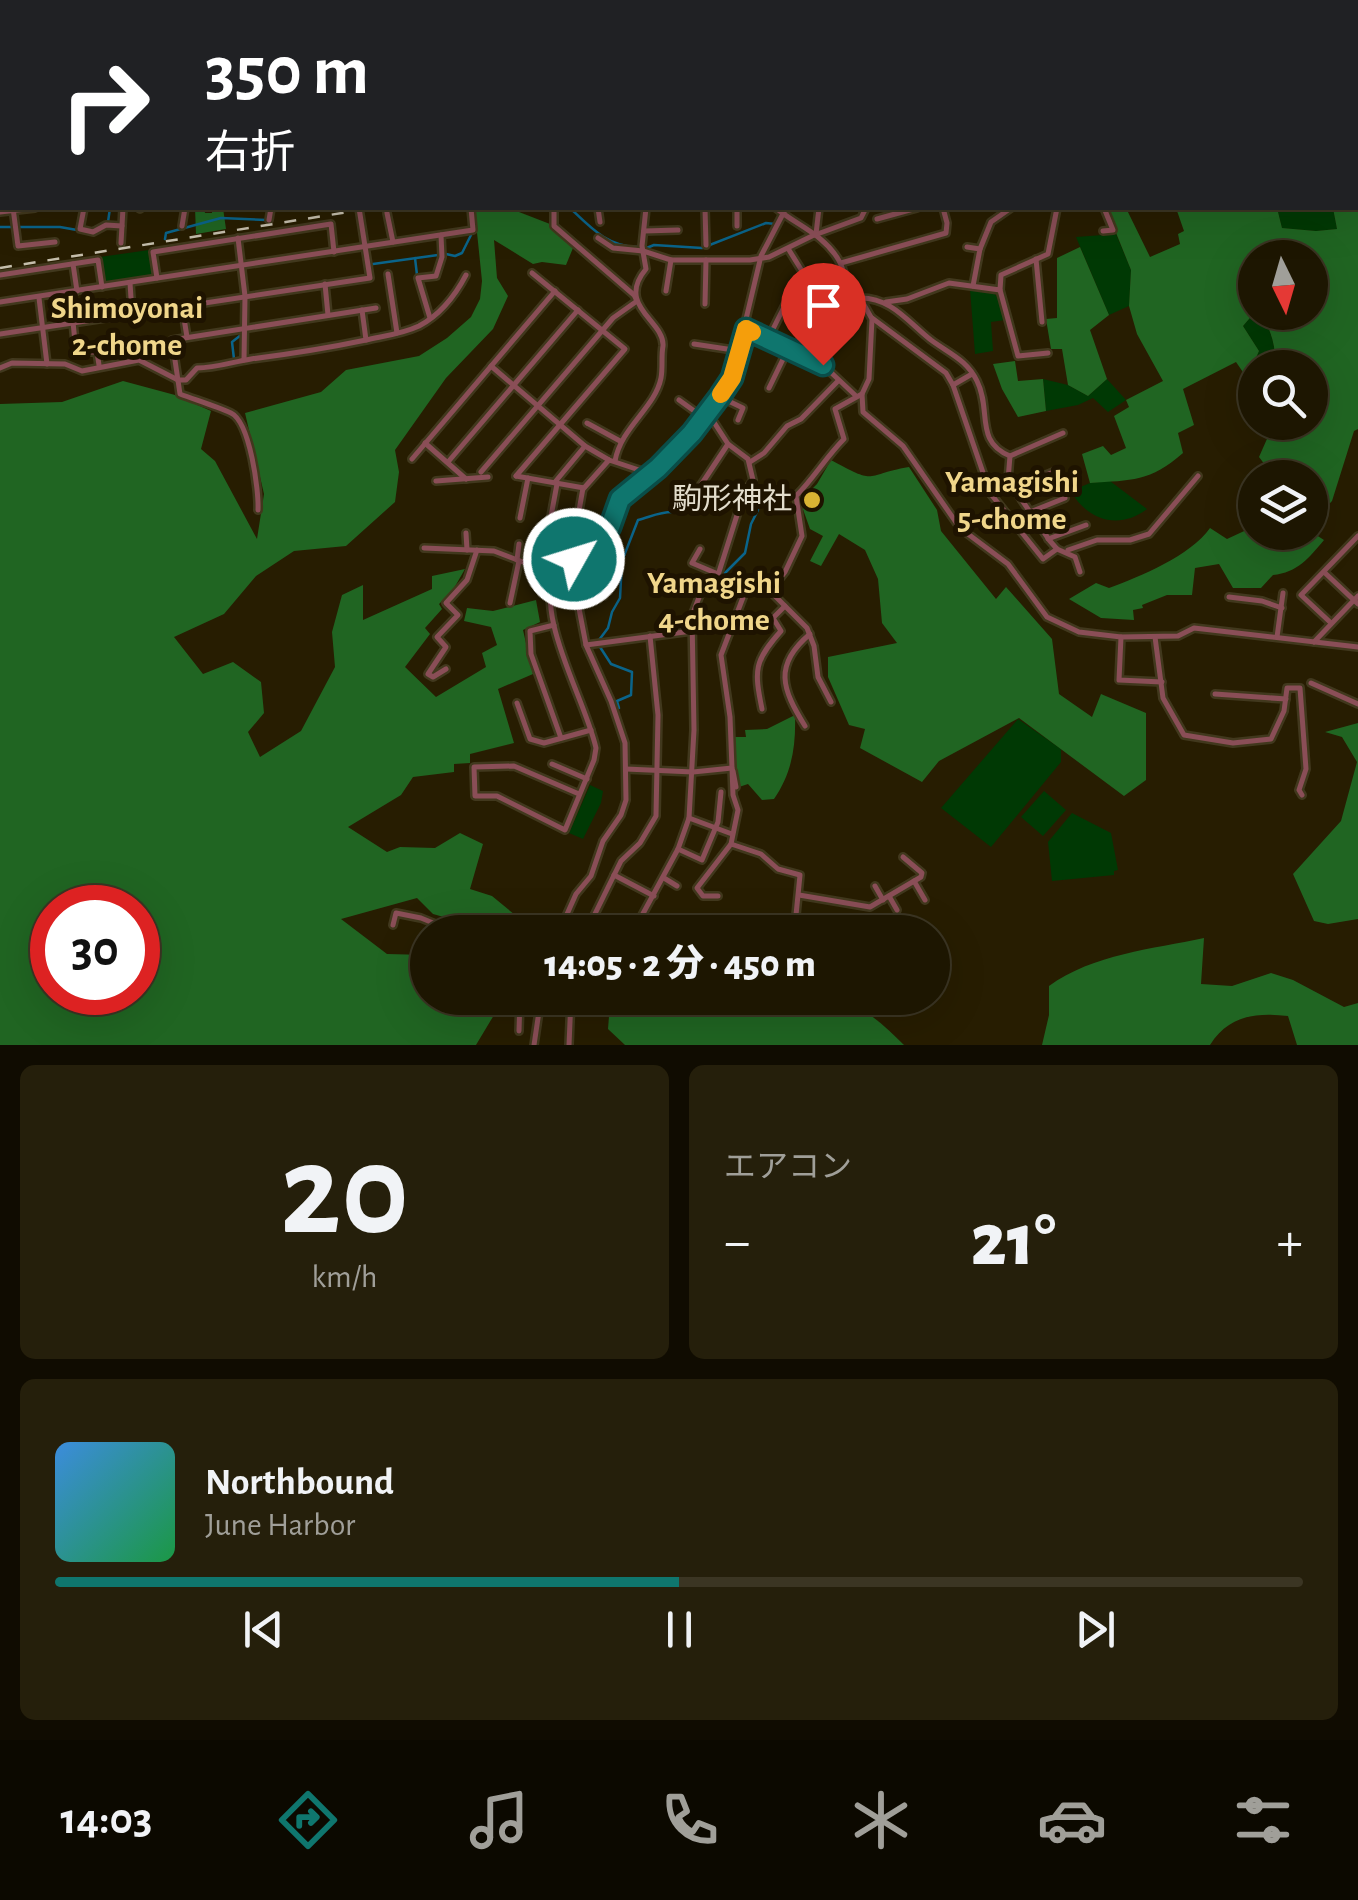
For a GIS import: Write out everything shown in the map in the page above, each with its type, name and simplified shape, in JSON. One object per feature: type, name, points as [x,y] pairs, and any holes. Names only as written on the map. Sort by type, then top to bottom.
[{"type":"street","points":[[13,210],[18,246],[56,242]]},
{"type":"street","points":[[84,210],[80,229],[93,232],[106,225],[122,226]]},
{"type":"street","points":[[121,243],[123,210]]},
{"type":"street","points":[[182,226],[185,210]]},
{"type":"street","points":[[269,220],[271,210]]},
{"type":"street","points":[[0,334],[370,278],[359,210]]},
{"type":"street","points":[[0,302],[473,230],[471,210]]},
{"type":"street","points":[[554,210],[554,226],[634,295],[663,339],[662,377],[657,388],[620,440],[612,460],[582,488],[577,522]]},
{"type":"street","points":[[598,210],[600,222]]},
{"type":"street","points":[[637,301],[638,280],[646,268],[642,252],[646,210]]},
{"type":"street","points":[[705,210],[706,245]]},
{"type":"street","points":[[738,210],[738,226]]},
{"type":"street","points":[[816,234],[819,210]]},
{"type":"street","points":[[598,238],[613,248],[671,260],[750,260],[788,250],[816,234],[860,218],[865,210]]},
{"type":"street","points":[[877,219],[911,210]]},
{"type":"street","points":[[841,263],[946,234],[944,210]]},
{"type":"street","points":[[973,286],[980,249],[992,222],[1008,210]]},
{"type":"street","points":[[1048,353],[1018,356],[1000,290],[1001,275],[1048,254],[1057,210]]},
{"type":"street","points":[[1102,232],[1113,230],[1105,210]]},
{"type":"street","points":[[567,915],[576,894],[591,876],[603,842],[626,800],[620,726],[586,645],[573,577],[604,536],[620,499],[706,416],[732,378],[761,256],[784,211],[816,234],[841,263],[849,291],[864,302],[872,318],[937,363],[953,385],[990,492],[1043,558],[1057,549]]},
{"type":"street","points":[[387,213],[394,242]]},
{"type":"street","points":[[156,278],[153,252],[330,224],[334,252]]},
{"type":"street","points":[[644,231],[678,230]]},
{"type":"street","points":[[430,318],[418,278],[436,276],[442,257],[441,235]]},
{"type":"street","points":[[238,238],[246,296],[244,360]]},
{"type":"street","points":[[967,246],[980,249]]},
{"type":"street","points":[[788,250],[808,279],[797,286]]},
{"type":"street","points":[[1036,259],[1042,322]]},
{"type":"street","points":[[0,276],[98,260],[102,287]]},
{"type":"street","points":[[666,291],[671,260]]},
{"type":"street","points":[[705,304],[706,260]]},
{"type":"street","points":[[74,264],[77,290]]},
{"type":"street","points":[[532,273],[625,349],[516,476],[582,488]]},
{"type":"street","points":[[388,274],[397,333]]},
{"type":"street","points":[[0,368],[12,363],[65,364],[82,371],[145,362],[178,380],[186,380],[197,368],[323,350],[397,333],[430,318],[453,298],[466,276]]},
{"type":"street","points":[[130,283],[132,313]]},
{"type":"street","points":[[856,298],[886,302],[907,299],[949,283],[1000,290]]},
{"type":"street","points":[[325,284],[328,315]]},
{"type":"street","points":[[412,459],[555,291]]},
{"type":"street","points":[[38,296],[51,374]]},
{"type":"street","points":[[769,388],[819,299],[826,302]]},
{"type":"street","points":[[436,481],[485,474],[613,318],[637,301]]},
{"type":"street","points":[[886,302],[927,337],[965,362],[983,397],[988,438],[996,449],[1010,456]]},
{"type":"street","points":[[768,340],[786,303]]},
{"type":"street","points":[[182,306],[187,337]]},
{"type":"street","points":[[258,510],[252,462],[238,420],[229,412],[180,394],[172,340],[376,308]]},
{"type":"street","points":[[362,310],[366,340]]},
{"type":"street","points":[[448,462],[578,310]]},
{"type":"street","points":[[770,591],[785,572],[802,536],[796,496],[844,438],[835,409],[859,395],[869,380],[872,318]]},
{"type":"street","points":[[73,322],[76,352],[98,352],[100,366]]},
{"type":"street","points":[[746,329],[823,365],[859,395],[864,412],[903,446],[960,528],[1008,564],[1046,617],[1079,632],[1121,637],[1178,636],[1194,628],[1358,647]]},
{"type":"street","points":[[694,344],[740,352]]},
{"type":"street","points":[[491,366],[585,446],[650,474]]},
{"type":"street","points":[[953,385],[972,374]]},
{"type":"street","points":[[750,462],[838,381]]},
{"type":"street","points":[[720,396],[744,408],[738,420]]},
{"type":"street","points":[[643,915],[678,850],[690,818],[693,610],[701,592],[718,574],[744,493],[753,480],[750,462],[728,444],[706,416],[680,400]]},
{"type":"street","points":[[587,423],[620,440]]},
{"type":"street","points":[[1010,456],[1063,433]]},
{"type":"street","points":[[425,443],[466,478]]},
{"type":"street","points":[[693,497],[728,444]]},
{"type":"street","points":[[549,527],[556,483],[585,446]]},
{"type":"street","points":[[1010,456],[1008,480],[1057,549],[1075,557],[1080,572]]},
{"type":"street","points":[[1014,488],[1056,471]]},
{"type":"street","points":[[1065,551],[1097,540],[1130,540],[1149,534],[1198,476]]},
{"type":"street","points":[[520,518],[528,478]]},
{"type":"street","points":[[1030,512],[1065,498]]},
{"type":"street","points":[[1048,538],[1086,525]]},
{"type":"street","points":[[466,533],[467,550]]},
{"type":"street","points":[[604,536],[620,550]]},
{"type":"street","points":[[1331,624],[1301,595],[1358,536]]},
{"type":"street","points":[[551,541],[550,600],[555,625],[595,755],[587,778],[580,794],[564,830],[497,796],[475,796],[474,767],[514,766],[580,794]]},
{"type":"street","points":[[510,603],[519,544]]},
{"type":"street","points":[[1351,544],[1358,552]]},
{"type":"street","points":[[424,548],[494,552],[550,568],[565,559],[580,563]]},
{"type":"street","points":[[700,548],[692,564],[718,574]]},
{"type":"street","points":[[446,669],[432,677],[428,674],[446,647],[437,637],[458,615],[446,603],[466,580],[477,550]]},
{"type":"street","points":[[1314,642],[1357,600],[1324,572]]},
{"type":"street","points":[[718,896],[703,896],[698,888],[731,844],[738,810],[733,795],[730,717],[721,655],[746,587],[755,583],[770,591],[803,622],[810,634],[818,676],[831,702]]},
{"type":"street","points":[[1277,637],[1283,593]]},
{"type":"street","points":[[575,595],[604,596]]},
{"type":"street","points":[[1229,596],[1262,600],[1282,608]]},
{"type":"street","points":[[762,710],[756,670],[763,652],[781,631],[772,618],[785,606]]},
{"type":"street","points":[[555,625],[530,632],[531,654],[561,738]]},
{"type":"street","points":[[586,645],[692,631]]},
{"type":"street","points":[[804,726],[788,700],[784,672],[790,654],[810,634]]},
{"type":"street","points":[[594,915],[622,858],[640,843],[656,816],[658,715],[650,636]]},
{"type":"street","points":[[1155,636],[1166,707],[1184,734],[1233,743],[1274,737],[1288,688],[1297,686],[1302,690],[1306,769],[1302,795]]},
{"type":"street","points":[[1121,637],[1119,680],[1162,682]]},
{"type":"street","points":[[1311,683],[1358,704]]},
{"type":"street","points":[[1215,694],[1286,699]]},
{"type":"street","points":[[517,702],[530,739],[544,744],[590,730]]},
{"type":"street","points":[[552,764],[587,778]]},
{"type":"street","points":[[626,769],[693,772],[732,768]]},
{"type":"street","points":[[732,768],[736,787]]},
{"type":"street","points":[[678,850],[702,860],[716,828],[721,792]]},
{"type":"street","points":[[690,818],[732,834]]},
{"type":"street","points":[[731,844],[761,854],[782,871],[800,875],[796,915]]},
{"type":"street","points":[[799,895],[870,908],[922,874],[902,857]]},
{"type":"street","points":[[614,875],[654,896]]},
{"type":"street","points":[[664,878],[677,886]]},
{"type":"street","points":[[914,881],[925,900]]},
{"type":"street","points":[[876,886],[897,910]]},
{"type":"street","points":[[393,925],[396,913],[410,916]]},
{"type":"street","points":[[519,1015],[519,1031]]},
{"type":"street","points":[[534,1045],[538,1015]]},
{"type":"street","points":[[569,1045],[570,1015]]},
{"type":"green space","points":[[195,210],[223,210],[226,229],[196,234]]},
{"type":"green space","points":[[477,210],[518,210],[550,224],[573,248],[566,265],[533,264],[494,240],[497,278],[508,296],[493,329],[446,378],[395,450],[399,472],[395,502],[346,546],[294,551],[256,576],[224,614],[174,637],[203,674],[233,662],[261,682],[264,713],[248,732],[260,757],[301,731],[335,667],[332,632],[342,595],[363,585],[363,620],[432,589],[432,576],[465,569],[439,604],[442,609],[425,628],[430,634],[405,667],[436,697],[486,667],[482,653],[497,645],[491,627],[464,621],[467,608],[493,611],[536,600],[540,622],[523,630],[533,674],[498,689],[514,743],[470,754],[470,763],[454,764],[454,772],[413,777],[401,795],[348,827],[387,852],[400,847],[435,848],[460,833],[483,844],[470,889],[492,896],[515,915],[437,915],[417,898],[341,919],[387,954],[410,955],[410,1015],[494,1015],[476,1045],[0,1045],[0,404],[62,402],[123,381],[175,395],[211,411],[201,449],[215,461],[257,539],[264,494],[245,413],[321,392],[346,370],[419,356],[471,317],[480,299]]},
{"type":"green space","points":[[1107,210],[1127,210],[1150,257],[1180,244],[1178,234],[1184,231],[1177,210],[1278,210],[1282,228],[1337,229],[1333,210],[1358,210],[1358,429],[1354,431],[1332,501],[1328,505],[1328,460],[1259,457],[1266,440],[1328,440],[1328,350],[1275,350],[1269,330],[1328,330],[1328,240],[1238,240],[1238,330],[1246,330],[1258,350],[1238,350],[1238,365],[1236,362],[1183,389],[1194,425],[1178,433],[1183,453],[1150,474],[1090,483],[1082,454],[1103,446],[1111,455],[1126,448],[1114,416],[1129,407],[1126,400],[1163,381],[1137,334],[1129,306],[1131,270]]},
{"type":"green space","points":[[1278,210],[1333,210],[1337,229],[1316,231],[1282,228]]},
{"type":"green space","points":[[1116,234],[1131,270],[1129,306],[1109,315],[1076,237]]},
{"type":"green space","points":[[1080,247],[1109,315],[1090,330],[1107,379],[1088,396],[1068,385],[1062,349],[1051,349],[1046,319],[1057,318],[1057,258]]},
{"type":"green space","points":[[149,250],[152,275],[104,283],[100,257]]},
{"type":"green space","points":[[970,289],[994,293],[1004,306],[1005,320],[991,322],[993,351],[975,354]]},
{"type":"green space","points":[[1246,330],[1269,330],[1274,350],[1258,350]]},
{"type":"green space","points":[[1015,361],[1018,381],[1043,379],[1046,411],[1018,417],[993,364]]},
{"type":"green space","points":[[1043,379],[1068,385],[1088,396],[1107,379],[1126,400],[1108,412],[1093,398],[1046,411]]},
{"type":"green space","points":[[831,460],[864,476],[909,467],[937,510],[941,531],[996,599],[1006,587],[1052,639],[1059,694],[1092,717],[1101,694],[1146,713],[1146,780],[1124,796],[1019,718],[939,761],[922,782],[860,748],[865,729],[849,725],[828,677],[828,657],[897,643],[882,623],[878,579],[865,550],[839,534],[821,566],[810,561],[823,536],[810,529],[800,501],[817,484]]},
{"type":"green space","points":[[1110,481],[1147,509],[1126,519],[1105,519],[1086,509],[1071,491],[1090,483]]},
{"type":"green space","points":[[1210,528],[1227,539],[1238,534],[1238,550],[1316,550],[1289,571],[1273,575],[1261,588],[1233,588],[1219,564],[1195,568],[1192,595],[1167,595],[1142,605],[1143,608],[1133,610],[1134,620],[1101,618],[1069,599],[1096,583],[1109,588],[1164,564],[1190,548]]},
{"type":"green space","points":[[795,715],[792,759],[774,799],[762,800],[748,784],[739,787],[732,737],[746,737],[745,730],[767,729]]},
{"type":"green space","points":[[1018,719],[1061,749],[1061,762],[991,847],[941,808]]},
{"type":"green space","points":[[1358,723],[1358,919],[1328,924],[1314,921],[1293,874],[1341,821],[1357,762],[1342,737],[1325,732]]},
{"type":"green space","points":[[590,785],[603,791],[583,839],[569,833]]},
{"type":"green space","points":[[1044,791],[1066,810],[1043,836],[1021,817]]},
{"type":"green space","points":[[1072,813],[1111,833],[1118,870],[1114,875],[1052,881],[1048,842]]},
{"type":"green space","points":[[1204,938],[1201,984],[1232,986],[1271,973],[1344,1007],[1358,1003],[1358,1045],[1297,1045],[1288,1016],[1265,1015],[1234,1022],[1210,1045],[1042,1045],[1049,1015],[1049,986],[1104,960]]},
{"type":"green space","points":[[609,1015],[870,1015],[904,1045],[625,1045],[608,1029]]},
{"type":"waterway","points":[[108,222],[110,210]]},
{"type":"waterway","points":[[272,218],[274,210]]},
{"type":"waterway","points":[[572,210],[609,240],[638,247]]},
{"type":"waterway","points":[[165,239],[166,233],[221,218],[266,220]]},
{"type":"waterway","points":[[644,249],[654,245],[702,248],[766,223],[775,224]]},
{"type":"waterway","points":[[0,227],[13,227]]},
{"type":"waterway","points":[[18,227],[77,230]]},
{"type":"waterway","points":[[446,254],[462,253],[471,235]]},
{"type":"waterway","points":[[373,264],[438,255]]},
{"type":"waterway","points":[[415,258],[417,275]]},
{"type":"waterway","points":[[234,359],[232,342],[241,335]]},
{"type":"waterway","points":[[717,581],[745,553],[758,510],[747,493]]},
{"type":"waterway","points":[[599,640],[620,598],[622,561],[638,520],[672,512],[688,498],[704,508]]},
{"type":"waterway","points":[[583,566],[621,562]]},
{"type":"waterway","points":[[600,647],[611,664],[632,672],[631,695],[617,701],[619,708]]},
{"type":"railway","points":[[0,268],[361,210]]},
{"type":"slow traffic","points":[[721,394],[732,378],[746,329],[752,332]]},
{"type":"place","name":"駒形神社","points":[[812,500]]},
{"type":"district","name":"Shimoyonai 2-chome","points":[[127,326]]},
{"type":"district","name":"Yamagishi 5-chome","points":[[1012,500]]},
{"type":"district","name":"Yamagishi 4-chome","points":[[714,602]]},
{"type":"route","points":[[574,559],[580,563],[597,546],[610,527],[620,499],[658,468],[719,398],[732,378],[746,329],[823,365]]}]
